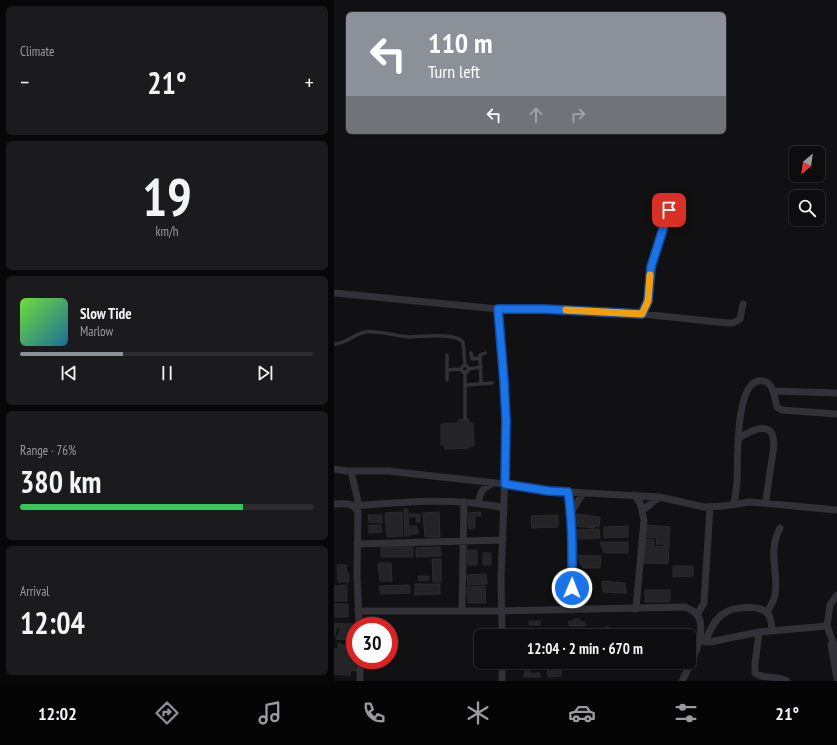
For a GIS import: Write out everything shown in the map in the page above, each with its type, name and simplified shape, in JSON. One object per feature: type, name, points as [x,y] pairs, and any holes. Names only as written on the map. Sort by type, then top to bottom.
[{"type":"street","points":[[642,314],[648,301],[651,267],[669,210]]},
{"type":"street","points":[[334,293],[498,309],[538,309],[642,314],[733,323],[740,319],[742,304]]},
{"type":"street","points":[[498,309],[506,420],[502,629]]},
{"type":"street","points":[[734,504],[737,481],[739,424],[742,406],[752,384],[757,381],[762,381],[772,386],[777,407],[782,410],[837,414]]},
{"type":"street","points":[[774,390],[837,393]]},
{"type":"street","points":[[738,439],[756,429],[770,431],[773,436],[774,446],[766,504]]},
{"type":"street","points":[[334,469],[351,471],[388,470],[505,484],[549,491],[658,497],[710,507],[750,502],[837,510]]},
{"type":"street","points":[[351,471],[358,512],[358,617]]},
{"type":"street","points":[[479,503],[479,498],[485,487],[493,483]]},
{"type":"street","points":[[568,492],[573,539],[572,610]]},
{"type":"street","points":[[571,513],[583,493]]},
{"type":"street","points":[[634,495],[640,503],[644,520],[636,609]]},
{"type":"street","points":[[642,511],[658,497]]},
{"type":"street","points":[[334,504],[348,504],[357,506],[416,502],[464,502],[479,503],[504,508]]},
{"type":"street","points":[[462,610],[464,502]]},
{"type":"street","points":[[697,615],[704,602],[710,507]]},
{"type":"street","points":[[767,612],[775,596],[776,585],[773,548],[780,528]]},
{"type":"street","points":[[357,544],[503,540]]},
{"type":"street","points":[[837,595],[830,605],[826,626],[837,653]]},
{"type":"street","points":[[682,681],[702,641],[716,621],[723,614],[733,609],[745,607],[760,608],[767,612],[771,619],[772,630]]},
{"type":"street","points":[[358,611],[501,611],[685,608],[692,610],[701,622],[702,641]]},
{"type":"street","points":[[702,641],[710,642],[772,630],[816,628],[826,626]]},
{"type":"street","points":[[759,632],[755,673],[759,677],[779,678],[787,681]]},
{"type":"street","points":[[831,637],[837,678]]},
{"type":"street","points":[[360,669],[360,681]]},
{"type":"street","points":[[502,669],[502,681]]},
{"type":"lane","points":[[334,344],[345,342],[363,332],[380,332],[409,337],[438,336],[458,338],[463,342],[465,365],[468,369]]},
{"type":"lane","points":[[471,353],[472,359],[480,358]]},
{"type":"lane","points":[[481,384],[480,354],[485,353]]},
{"type":"lane","points":[[446,355],[447,380]]},
{"type":"lane","points":[[447,370],[461,369],[465,365]]},
{"type":"lane","points":[[465,372],[468,369],[481,367]]},
{"type":"lane","points":[[461,369],[465,372],[465,418]]},
{"type":"lane","points":[[466,385],[492,383]]},
{"type":"building","points":[[469,419],[469,423],[473,423],[474,446],[469,446],[469,448],[445,449],[445,445],[441,445],[441,424],[458,423],[458,420]]},
{"type":"building","points":[[404,509],[408,509],[408,514],[420,514],[420,522],[416,522],[416,516],[414,515],[414,517],[408,517],[409,526],[417,526],[418,534],[409,534],[409,536],[405,536]]},
{"type":"building","points":[[402,512],[403,536],[387,537],[385,513]]},
{"type":"building","points":[[439,512],[440,537],[425,537],[423,513]]},
{"type":"building","points":[[480,512],[481,516],[475,516],[475,528],[469,529],[468,513]]},
{"type":"building","points":[[576,514],[600,517],[599,527],[594,526],[594,528],[575,526]]},
{"type":"building","points":[[368,515],[382,515],[382,523],[369,522]]},
{"type":"building","points":[[558,515],[558,527],[532,528],[531,516]]},
{"type":"building","points":[[369,525],[381,525],[382,532],[369,533]]},
{"type":"building","points":[[645,525],[670,527],[668,564],[643,563],[645,539],[654,540],[654,546],[664,547],[664,544],[656,544],[657,538],[644,537]]},
{"type":"building","points":[[628,526],[628,537],[604,538],[604,527]]},
{"type":"building","points":[[599,529],[600,538],[579,539],[576,530]]},
{"type":"building","points":[[600,542],[628,542],[628,553],[604,553]]},
{"type":"building","points":[[381,547],[413,547],[413,557],[381,557]]},
{"type":"building","points":[[440,547],[441,556],[416,557],[416,548]]},
{"type":"building","points":[[467,550],[477,550],[477,565],[468,565]]},
{"type":"building","points":[[483,553],[491,553],[491,565],[483,565]]},
{"type":"building","points":[[576,555],[601,556],[600,568],[583,568]]},
{"type":"building","points":[[432,559],[441,559],[441,582],[433,582]]},
{"type":"building","points":[[378,563],[391,563],[392,581],[380,581]]},
{"type":"building","points":[[337,565],[346,565],[347,574],[349,574],[349,582],[338,582]]},
{"type":"building","points":[[673,566],[693,566],[693,576],[673,577]]},
{"type":"building","points":[[486,574],[487,584],[468,585],[467,575]]},
{"type":"building","points":[[418,576],[429,576],[429,580],[419,581]]},
{"type":"building","points":[[602,581],[625,583],[626,593],[603,592]]},
{"type":"building","points":[[415,584],[440,584],[440,594],[415,595]]},
{"type":"building","points":[[347,585],[347,601],[334,601],[334,586]]},
{"type":"building","points":[[410,585],[410,593],[381,594],[379,586]]},
{"type":"building","points":[[485,586],[486,603],[468,603],[467,587]]},
{"type":"building","points":[[645,590],[670,590],[670,602],[645,602]]},
{"type":"building","points":[[334,604],[348,604],[348,617],[334,617]]},
{"type":"building","points":[[574,619],[580,619],[580,622],[585,622],[585,626],[569,626],[569,621],[574,621]]},
{"type":"building","points":[[529,621],[540,621],[540,625],[529,625]]},
{"type":"building","points":[[334,623],[346,624],[346,640],[336,639],[341,628],[337,627],[334,637]]},
{"type":"building","points":[[338,643],[346,646],[346,669],[356,669],[356,671],[351,670],[350,676],[334,674],[334,649],[338,648]]},
{"type":"building","points":[[525,669],[530,669],[530,673],[525,674]]},
{"type":"building","points":[[547,669],[561,669],[561,676],[548,677]]},
{"type":"building","points":[[540,673],[540,677],[524,677],[524,674]]},
{"type":"slow traffic","points":[[566,310],[642,314],[648,301],[650,275]]},
{"type":"route","points":[[572,588],[573,539],[568,492],[549,491],[505,484],[506,420],[498,309],[530,308],[642,314],[648,301],[651,267],[669,210]]}]
